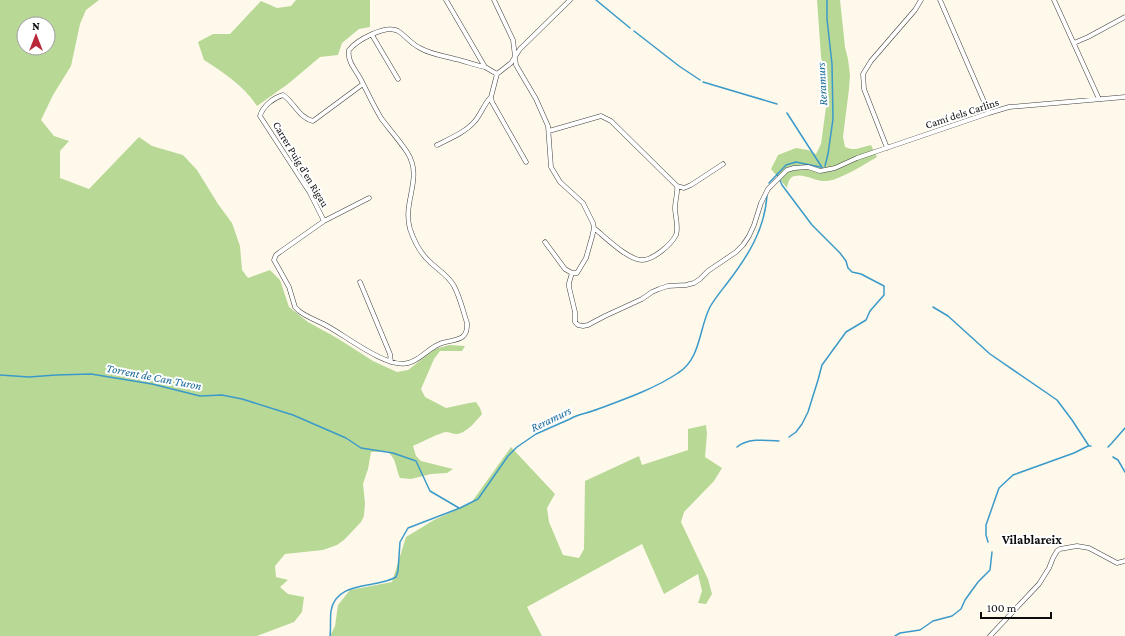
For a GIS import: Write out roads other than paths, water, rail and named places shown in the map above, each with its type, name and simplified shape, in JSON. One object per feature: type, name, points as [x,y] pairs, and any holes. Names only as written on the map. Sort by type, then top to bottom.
[{"type":"street","points":[[446,0],[485,67]]},
{"type":"street","points":[[494,0],[513,40],[516,65],[543,112],[548,126],[551,167],[564,187],[577,196],[583,203],[594,228],[631,257],[643,260],[656,256],[668,245],[676,234],[675,206],[678,194],[677,186]]},
{"type":"street","points":[[437,145],[457,134],[474,122],[491,97],[497,74],[511,63],[520,49],[570,0]]},
{"type":"street","points":[[887,148],[864,90],[863,74],[871,61],[915,10],[921,0]]},
{"type":"street","points":[[940,0],[989,113]]},
{"type":"street","points":[[1054,0],[1099,99]]},
{"type":"street","points":[[1074,43],[1125,17]]},
{"type":"street","points":[[363,84],[349,60],[349,50],[372,35],[391,29],[397,31],[420,49],[485,67],[497,74]]},
{"type":"street","points":[[372,35],[398,79]]},
{"type":"street","name":"Carrer Puig d'en Rigau","points":[[324,221],[310,193],[260,116],[262,109],[283,95],[288,98],[302,115],[308,120],[313,121],[363,84],[381,118],[410,158],[414,170],[408,222],[413,237],[423,254],[454,285],[467,329],[466,334],[460,339],[437,345],[409,363],[397,364],[381,358],[328,326],[305,316],[295,307],[289,288],[275,264],[274,257],[324,221],[368,198]]},
{"type":"street","points":[[491,97],[492,102],[526,162]]},
{"type":"street","name":"Camí dels Carlins","points":[[572,274],[569,287],[576,322],[578,325],[588,325],[642,299],[659,289],[674,285],[686,285],[694,282],[736,252],[749,236],[763,198],[768,189],[787,170],[808,167],[820,171],[835,168],[857,158],[1009,107],[1125,98]]},
{"type":"street","points":[[549,131],[601,116],[611,121],[677,186],[684,188],[692,185],[723,164]]},
{"type":"street","points":[[545,242],[565,269],[572,274],[577,273],[586,258],[594,228]]},
{"type":"street","points":[[360,282],[390,354],[391,362]]},
{"type":"street","points":[[990,636],[1045,578],[1057,551],[1077,546],[1088,548],[1117,563],[1125,561]]},
{"type":"waterway","points":[[596,0],[630,28]]},
{"type":"waterway","name":"Reramurs","points":[[825,166],[833,119],[832,64],[827,19],[827,0]]},
{"type":"waterway","points":[[634,31],[679,66],[700,80]]},
{"type":"waterway","points":[[703,82],[777,104]]},
{"type":"waterway","points":[[787,113],[823,169]]},
{"type":"waterway","name":"Reramurs","points":[[769,183],[786,165],[796,162],[820,167]]},
{"type":"waterway","points":[[777,174],[782,185],[812,225],[840,253],[846,261],[848,268],[852,272],[861,274],[884,286],[884,295],[870,311],[866,320],[846,332],[822,365],[808,412],[796,432],[789,437]]},
{"type":"waterway","name":"Reramurs","points":[[330,636],[331,611],[334,601],[340,594],[348,590],[388,581],[396,577],[398,571],[400,542],[408,528],[460,508],[478,499],[508,456],[517,447],[536,434],[576,416],[649,389],[669,379],[686,367],[695,352],[706,315],[710,307],[749,252],[754,242],[763,219],[767,195]]},
{"type":"waterway","points":[[933,307],[948,316],[990,354],[1057,400],[1089,446],[1091,446]]},
{"type":"waterway","name":"Torrent de Can Turon","points":[[0,375],[29,377],[91,374],[152,384],[200,396],[222,395],[242,399],[293,415],[346,438],[361,448],[393,453],[416,461],[430,491],[459,508]]},
{"type":"waterway","points":[[1108,447],[1125,428]]},
{"type":"waterway","points":[[737,447],[751,441],[779,441]]},
{"type":"waterway","points":[[988,542],[986,525],[999,488],[1013,475],[1074,453],[1088,446]]},
{"type":"waterway","points":[[1113,457],[1118,460],[1125,472]]},
{"type":"waterway","points":[[895,636],[900,633],[920,630],[933,621],[952,616],[961,609],[965,600],[978,582],[990,570],[992,552]]},
{"type":"district","name":"Vilablareix","points":[[1032,539]]}]
